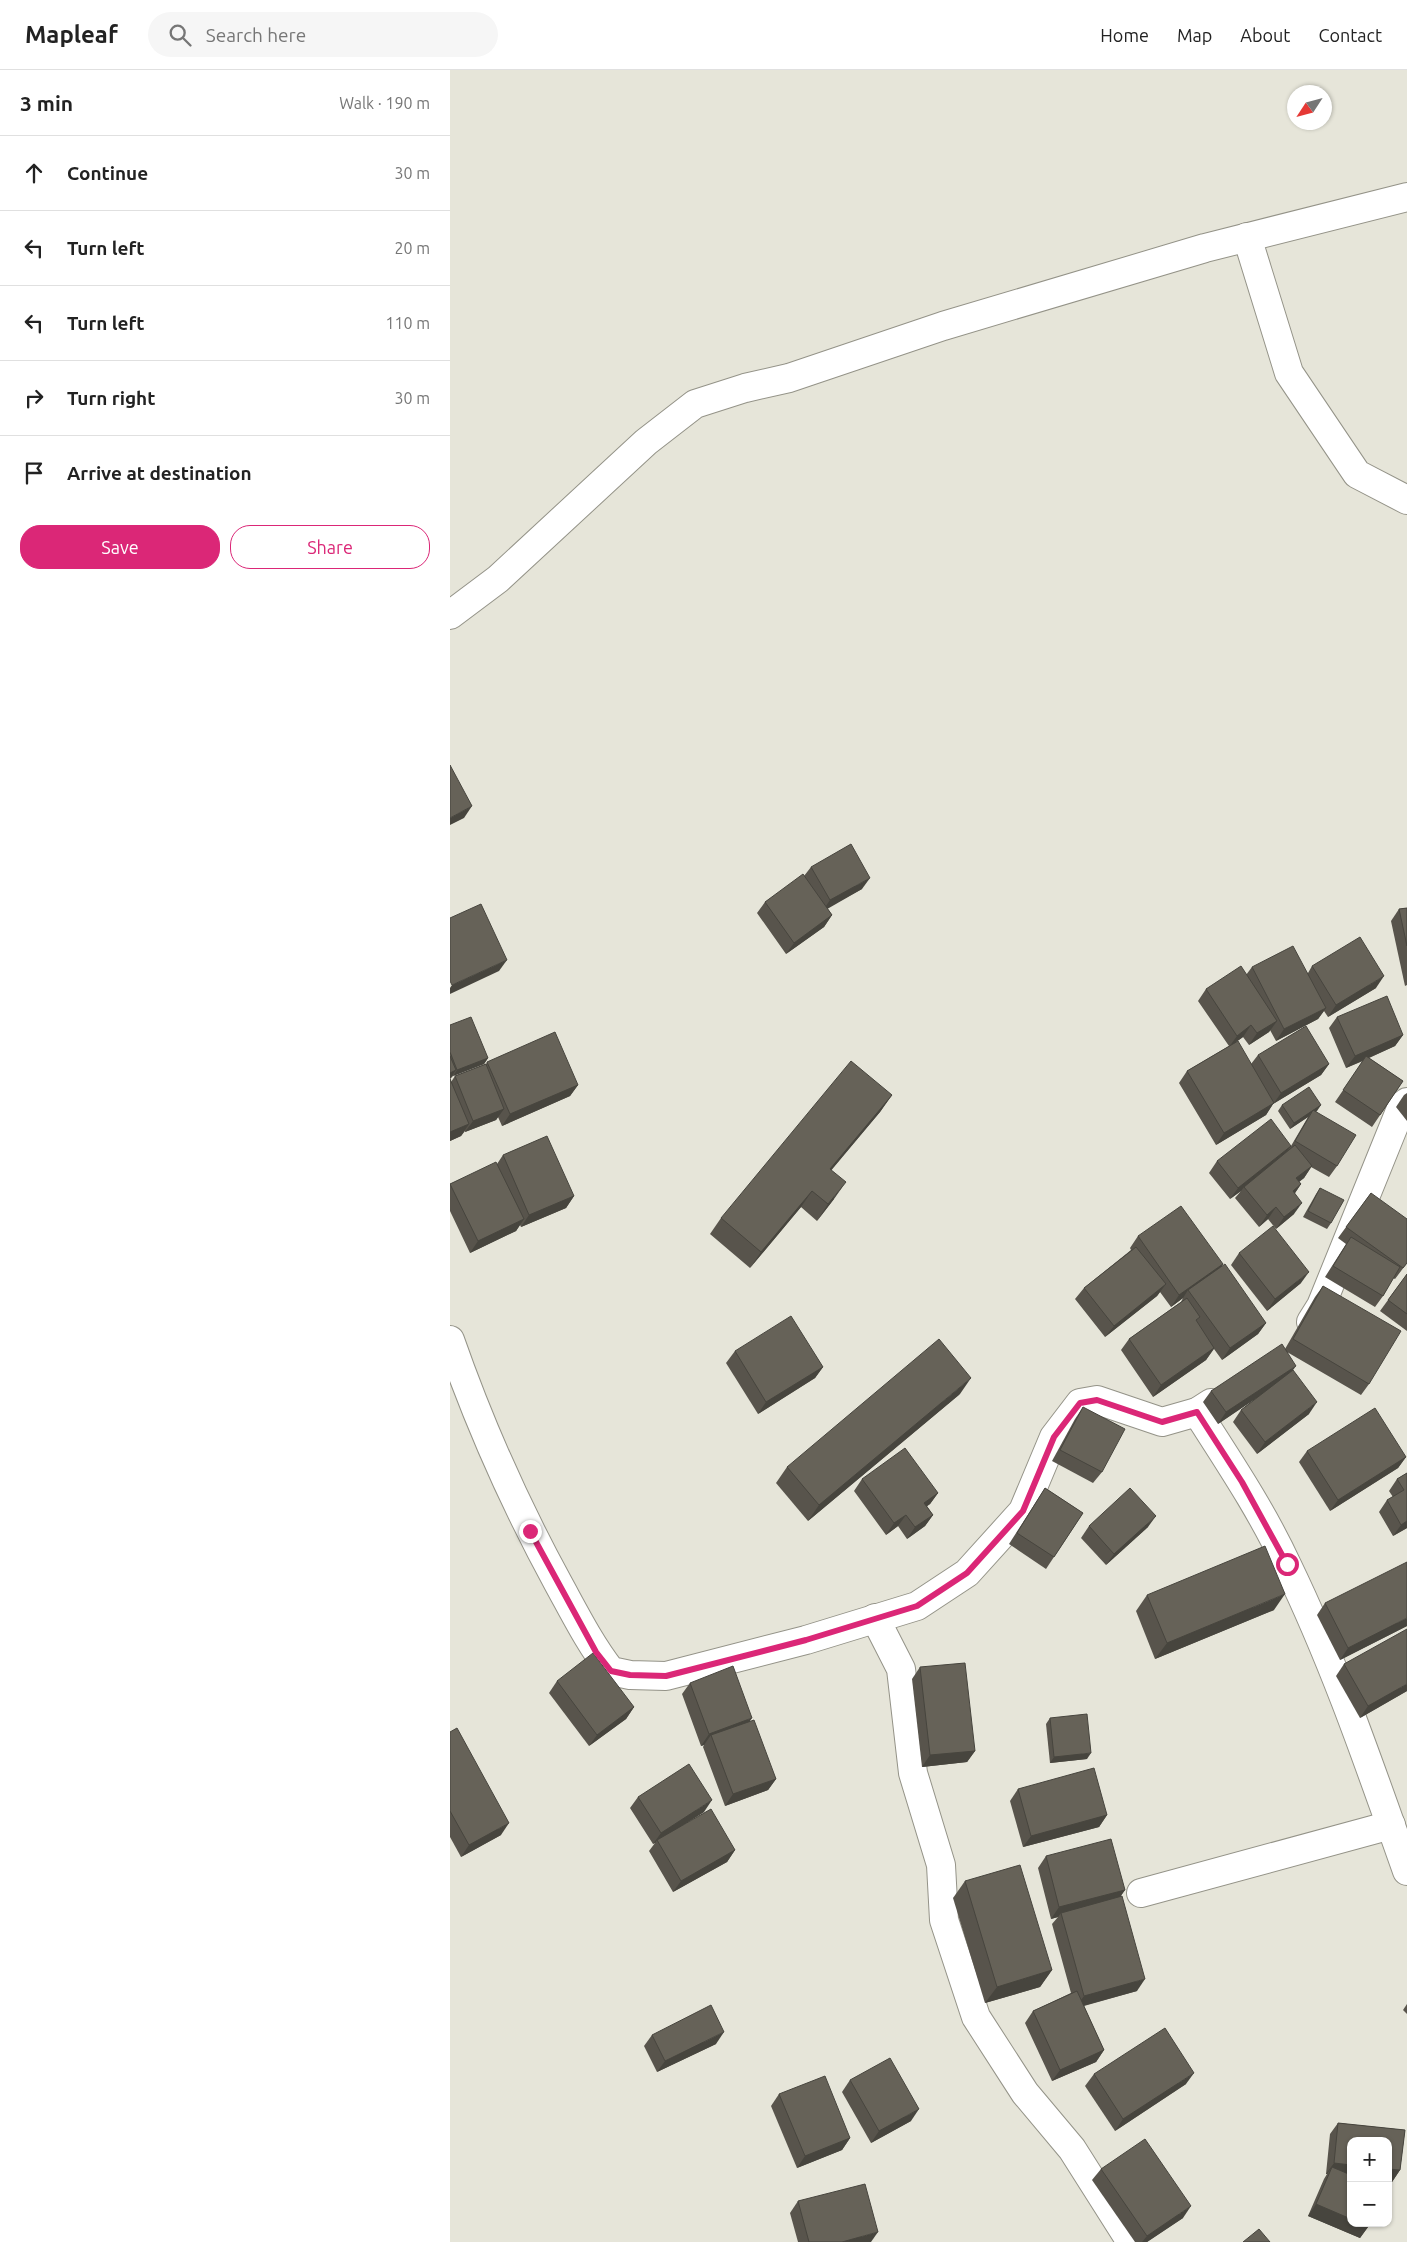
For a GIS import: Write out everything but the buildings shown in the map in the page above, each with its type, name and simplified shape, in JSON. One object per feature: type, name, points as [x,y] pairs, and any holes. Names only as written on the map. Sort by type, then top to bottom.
[{"type":"street","points":[[450,615],[498,579],[646,442],[695,404],[745,388],[789,378],[944,326],[1247,237],[1407,197]]},
{"type":"street","points":[[1247,237],[1289,373],[1357,474],[1407,500]]},
{"type":"street","points":[[1295,1346],[1321,1306],[1402,1106],[1407,1102]]},
{"type":"street","points":[[450,1340],[464,1381],[530,1531],[596,1652],[611,1671],[630,1675],[666,1676],[806,1640],[917,1606],[967,1573],[1023,1511],[1054,1437],[1080,1403],[1097,1400],[1162,1422],[1197,1412],[1234,1388]]},
{"type":"street","points":[[1197,1412],[1242,1482],[1287,1564],[1332,1664],[1407,1871]]},
{"type":"street","points":[[875,1618],[901,1669],[913,1773],[941,1865],[944,1920],[976,2017],[1025,2093],[1072,2149],[1131,2242]]},
{"type":"street","points":[[1141,1893],[1391,1825]]},
{"type":"route","points":[[530,1531],[596,1652],[611,1671],[630,1675],[666,1676],[806,1640],[917,1606],[967,1573],[1023,1511],[1054,1437],[1080,1403],[1097,1400],[1162,1422],[1197,1412],[1242,1482],[1287,1564]]}]
